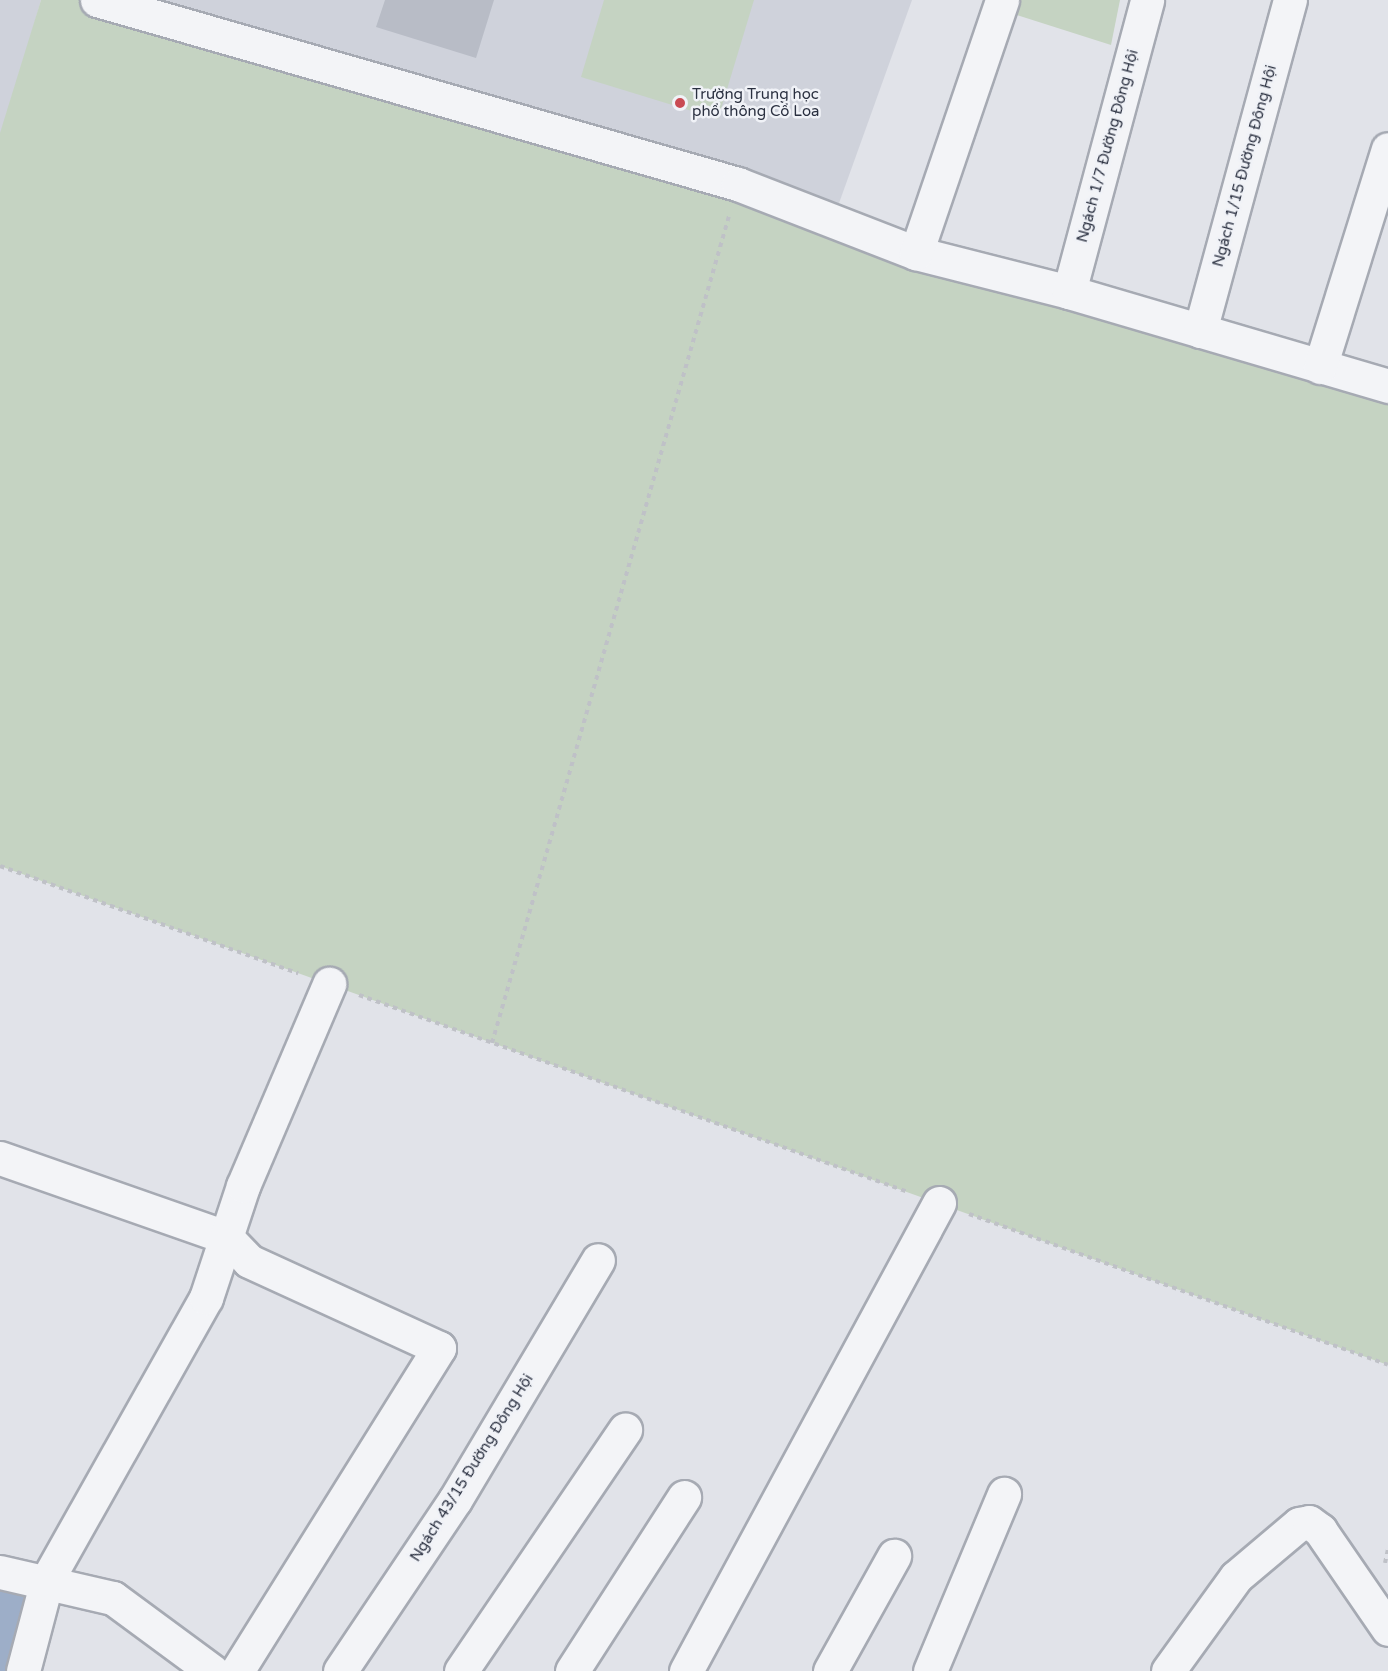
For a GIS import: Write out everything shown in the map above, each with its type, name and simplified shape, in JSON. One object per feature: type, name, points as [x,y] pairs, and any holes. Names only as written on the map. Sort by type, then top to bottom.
[{"type":"street","points":[[97,0],[738,184],[916,253],[1069,292],[1388,386]]},
{"type":"street","points":[[916,253],[1002,0]]},
{"type":"street","name":"Ngách 1/7 Đường Đông Hội","points":[[1069,292],[1148,0]]},
{"type":"street","name":"Ngách 1/15 Đường Đông Hội","points":[[1200,331],[1290,0]]},
{"type":"street","points":[[1320,367],[1388,148]]},
{"type":"street","points":[[22,1671],[47,1580],[206,1298],[226,1237],[330,984]]},
{"type":"street","points":[[0,1158],[226,1237],[249,1261],[439,1348],[237,1671]]},
{"type":"street","points":[[686,1671],[939,1203]]},
{"type":"street","name":"Ngách 43/15 Đường Đông Hội","points":[[340,1671],[455,1500],[598,1260]]},
{"type":"street","points":[[461,1671],[625,1430]]},
{"type":"street","points":[[930,1671],[1004,1494]]},
{"type":"street","points":[[572,1671],[684,1497]]},
{"type":"street","points":[[1167,1671],[1236,1577],[1299,1524],[1309,1522],[1320,1530],[1388,1629]]},
{"type":"street","points":[[830,1671],[894,1556]]},
{"type":"street","points":[[0,1572],[47,1580],[113,1598],[212,1671]]},
{"type":"path","points":[[492,1043],[738,184]]},
{"type":"path","points":[[0,866],[1388,1365]]},
{"type":"shaded area","points":[[0,0],[41,0],[3,133],[0,133]]},
{"type":"shaded area","name":"Trường Trung học phổ thông Cổ Loa","points":[[132,0],[912,0],[838,206]]},
{"type":"green space","points":[[41,0],[96,0],[1388,383],[1388,1365],[0,866],[0,133]]},
{"type":"green space","points":[[604,0],[754,0],[718,119],[581,77]]},
{"type":"green space","points":[[1002,0],[1120,0],[1111,45],[998,9]]},
{"type":"water","points":[[0,1572],[47,1580],[23,1671],[0,1671]]},
{"type":"building","points":[[385,0],[494,0],[476,58],[376,27]]},
{"type":"place","name":"Trường Trung học phổ thông Cổ Loa","points":[[680,103]]}]
